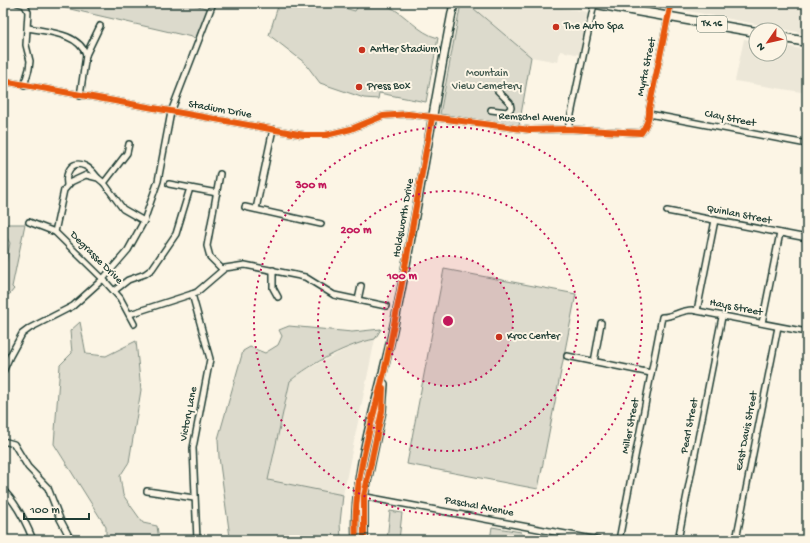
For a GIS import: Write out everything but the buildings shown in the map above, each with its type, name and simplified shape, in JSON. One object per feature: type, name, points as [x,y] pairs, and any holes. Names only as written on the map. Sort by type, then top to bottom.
[{"type":"main road","name":"Holdsworth Drive","points":[[356,540],[356,495],[374,407],[385,369],[408,256],[454,3]]},
{"type":"main road","name":"TX 16","points":[[591,3],[608,4],[748,31]]},
{"type":"main road","points":[[788,38],[807,42]]},
{"type":"main road","name":"Holdsworth Drive","points":[[364,540],[364,496],[382,411],[385,369]]},
{"type":"street","points":[[18,3],[25,5],[28,8],[26,45],[29,69],[24,86]]},
{"type":"street","points":[[3,372],[22,334],[34,326],[69,309],[103,279],[128,250],[144,221],[158,181],[171,112],[213,3]]},
{"type":"street","name":"Myrta Street","points":[[641,133],[649,114],[671,3]]},
{"type":"street","points":[[568,129],[594,4]]},
{"type":"street","points":[[80,96],[86,55],[100,26]]},
{"type":"street","points":[[28,28],[58,34],[76,41],[84,49],[86,55]]},
{"type":"street","name":"Stadium Drive","points":[[3,81],[24,86],[304,135],[326,135],[351,128],[383,116],[408,114],[432,118]]},
{"type":"street","points":[[491,110],[507,112],[511,108],[510,103],[498,91]]},
{"type":"street","name":"Clay Street","points":[[649,114],[807,144]]},
{"type":"street","name":"Remschel Avenue","points":[[432,118],[530,130],[568,129],[641,133]]},
{"type":"street","points":[[256,210],[273,130]]},
{"type":"street","points":[[104,183],[127,153],[129,144]]},
{"type":"street","points":[[67,185],[67,172],[78,164],[85,165],[104,183],[123,209],[144,221]]},
{"type":"street","points":[[220,174],[207,246],[210,256],[222,269]]},
{"type":"street","points":[[55,232],[62,195],[67,185],[78,177],[86,176],[98,178]]},
{"type":"street","points":[[169,184],[217,193]]},
{"type":"street","points":[[114,291],[128,280],[145,274],[152,269],[176,234],[190,188]]},
{"type":"street","points":[[245,207],[320,224]]},
{"type":"street","name":"Quinlan Street","points":[[668,211],[807,238]]},
{"type":"street","points":[[697,311],[715,220]]},
{"type":"street","name":"Degrasse Drive","points":[[29,222],[55,232],[114,291],[130,314],[134,324]]},
{"type":"street","points":[[762,323],[780,233]]},
{"type":"street","points":[[130,314],[197,292],[222,269],[236,265],[273,270],[305,277],[334,295],[386,306]]},
{"type":"street","points":[[273,270],[273,288],[278,297]]},
{"type":"street","points":[[358,300],[360,286]]},
{"type":"street","name":"Victory Lane","points":[[192,294],[210,359],[193,448],[197,540]]},
{"type":"street","name":"Hays Street","points":[[662,317],[673,316],[685,310],[697,311],[722,317],[807,332]]},
{"type":"street","name":"Miller Street","points":[[619,540],[662,317]]},
{"type":"street","name":"Pearl Street","points":[[678,540],[722,317]]},
{"type":"street","points":[[594,362],[601,323]]},
{"type":"street","name":"East Davis Street","points":[[736,540],[778,327]]},
{"type":"street","points":[[567,356],[651,373]]},
{"type":"street","points":[[3,441],[14,444],[28,467],[45,484],[71,540]]},
{"type":"street","points":[[147,491],[194,498]]},
{"type":"street","points":[[3,493],[5,492],[14,502],[28,526],[33,540]]},
{"type":"street","name":"Paschal Avenue","points":[[356,495],[598,540]]},
{"type":"shaded area","points":[[474,3],[529,3],[588,12],[581,55],[560,51],[558,62],[531,57],[473,7]]},
{"type":"shaded area","points":[[674,3],[807,3],[803,33],[788,30],[788,22],[748,22],[673,8]]},
{"type":"shaded area","points":[[744,39],[748,40],[748,62],[788,62],[788,46],[807,50],[807,93],[735,81]]},
{"type":"shaded area","points":[[375,339],[343,495],[268,481],[290,381],[304,371],[362,341]]},
{"type":"green space","points":[[44,3],[189,3],[208,9],[196,38]]},
{"type":"green space","name":"Antler Stadium","points":[[279,3],[327,3],[355,11],[360,3],[381,4],[394,9],[424,32],[438,38],[426,102],[379,93],[378,99],[364,98],[320,83],[305,63],[269,35]]},
{"type":"green space","name":"Mountain View Cemetery","points":[[461,3],[474,3],[473,8],[531,57],[519,126],[440,114]]},
{"type":"green space","points":[[7,224],[25,224],[12,287],[14,289],[10,294],[3,296],[3,265],[6,262],[10,243],[5,235]]},
{"type":"green space","name":"Kroc Center","points":[[444,269],[576,294],[538,489],[407,464]]},
{"type":"green space","points":[[80,322],[86,354],[106,356],[136,341],[141,390],[129,462],[120,476],[123,495],[143,523],[157,526],[159,540],[106,540],[106,527],[54,444],[60,365],[72,353],[70,331]]},
{"type":"green space","points":[[289,326],[352,332],[381,329],[375,339],[353,345],[331,355],[319,361],[290,381],[268,480],[343,495],[340,523],[341,540],[243,540],[230,537],[218,439],[243,351],[250,347],[265,353],[278,345],[282,336],[279,330]]},
{"type":"green space","points":[[390,511],[402,513],[399,540],[387,540]]},
{"type":"green space","points":[[492,527],[521,532],[525,540],[490,540]]},
{"type":"cycle path","points":[[3,81],[304,135],[326,135],[351,129],[383,116],[408,114],[530,130],[568,129],[641,133],[648,119],[671,3]]},
{"type":"cycle path","points":[[356,540],[357,494],[361,471],[387,359],[432,118]]},
{"type":"cycle path","points":[[364,540],[364,496],[382,411],[383,388]]},
{"type":"place","name":"The Auto Spa","points":[[556,27]]},
{"type":"place","name":"Antler Stadium","points":[[362,50]]},
{"type":"place","name":"Press Box","points":[[359,87]]},
{"type":"place","name":"Kroc Center","points":[[499,337]]}]
